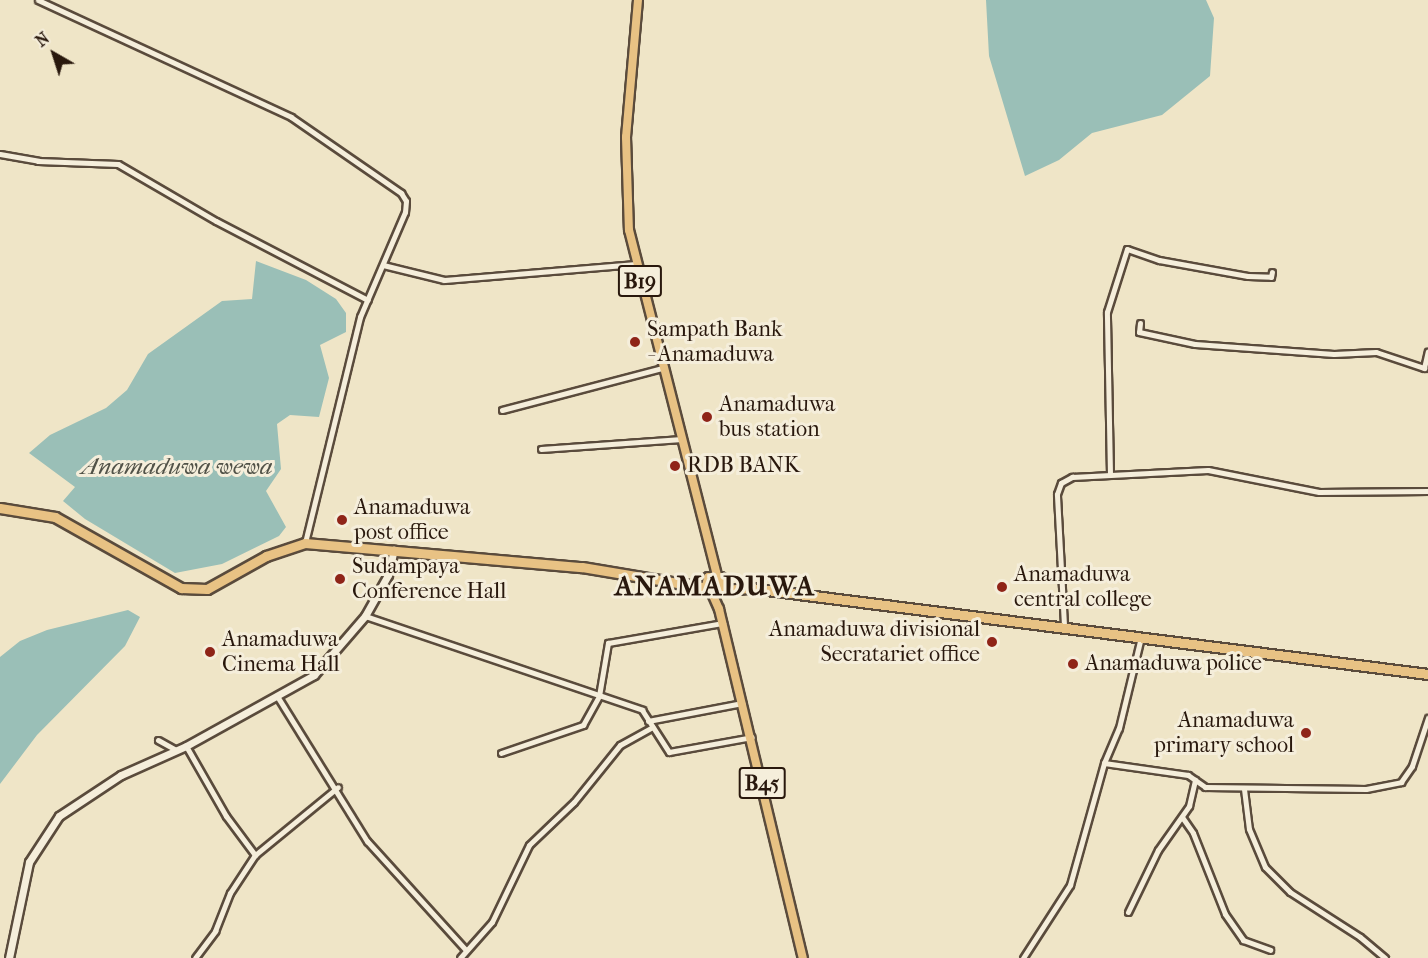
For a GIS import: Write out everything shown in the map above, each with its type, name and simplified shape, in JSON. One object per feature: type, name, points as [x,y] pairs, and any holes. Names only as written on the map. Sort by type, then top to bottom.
[{"type":"highway","points":[[0,508],[55,517],[181,588],[207,589],[266,556],[304,543],[394,550],[680,581],[713,589],[751,588],[1064,625],[1428,674]]},
{"type":"highway","points":[[680,581],[715,576],[751,588]]},
{"type":"highway","points":[[713,589],[715,576]]},
{"type":"highway","points":[[713,589],[715,576]]},
{"type":"main road","name":"B19","points":[[638,0],[626,179],[636,264],[715,576]]},
{"type":"main road","name":"B45","points":[[713,589],[752,737],[803,958]]},
{"type":"street","points":[[38,0],[291,117],[401,193],[405,212],[368,300],[304,543]]},
{"type":"street","points":[[0,154],[38,161],[118,164],[216,221],[368,300]]},
{"type":"street","points":[[1110,474],[1107,312],[1127,249],[1160,260],[1248,276],[1271,278],[1272,272]]},
{"type":"street","points":[[383,265],[444,280],[636,264]]},
{"type":"street","points":[[1140,323],[1139,332],[1195,344],[1334,354],[1376,352],[1424,368],[1428,351]]},
{"type":"street","points":[[502,410],[662,368]]},
{"type":"street","points":[[541,449],[682,440]]},
{"type":"street","points":[[1064,625],[1057,494],[1061,483],[1072,477],[1208,470],[1319,492],[1428,490]]},
{"type":"street","points":[[9,958],[29,862],[59,816],[121,775],[186,746],[314,675],[365,616],[388,575],[394,550]]},
{"type":"street","points":[[365,616],[642,710],[662,745],[676,753],[752,737]]},
{"type":"street","points":[[501,753],[583,725],[599,696],[608,643],[723,623]]},
{"type":"street","points":[[1023,958],[1070,885],[1104,763],[1119,728],[1141,635]]},
{"type":"street","points":[[277,696],[338,787],[367,841],[465,949]]},
{"type":"street","points":[[648,721],[742,703]]},
{"type":"street","points":[[1104,763],[1168,771],[1195,780],[1205,787],[1312,791],[1393,785],[1412,766],[1428,718]]},
{"type":"street","points":[[460,958],[465,949],[492,922],[529,845],[574,802],[620,746],[652,727]]},
{"type":"street","points":[[158,740],[176,750]]},
{"type":"street","points":[[186,746],[226,816],[255,855]]},
{"type":"street","points":[[1128,912],[1158,850],[1182,817],[1195,780]]},
{"type":"street","points":[[195,958],[215,931],[230,893],[255,855],[338,787]]},
{"type":"street","points":[[1244,789],[1249,829],[1265,867],[1290,892],[1360,937],[1385,958]]},
{"type":"street","points":[[1182,817],[1225,914],[1243,940],[1270,950]]},
{"type":"water","points":[[986,0],[1206,0],[1214,18],[1210,76],[1162,115],[1092,133],[1059,160],[1025,176],[989,56]]},
{"type":"water","name":"Anamaduwa wewa","points":[[256,261],[306,280],[336,299],[346,313],[346,332],[320,345],[329,378],[319,417],[290,415],[277,424],[281,469],[266,491],[286,527],[279,536],[222,564],[175,573],[85,519],[63,501],[75,487],[29,453],[50,435],[106,408],[127,390],[148,354],[222,301],[252,299]]},
{"type":"water","points":[[128,610],[140,617],[125,646],[37,735],[0,784],[0,657],[20,641],[47,630]]},
{"type":"place","name":"Sampath Bank - Anamaduwa","points":[[635,342]]},
{"type":"place","name":"Anamaduwa bus station","points":[[707,417]]},
{"type":"place","name":"RDB BANK","points":[[675,466]]},
{"type":"place","name":"Anamaduwa post office","points":[[342,520]]},
{"type":"place","name":"Sudampaya Conference Hall","points":[[340,579]]},
{"type":"place","name":"Anamaduwa central college","points":[[1002,587]]},
{"type":"place","name":"Anamaduwa divisional Secratariet office","points":[[992,642]]},
{"type":"place","name":"Anamaduwa Cinema Hall","points":[[210,652]]},
{"type":"place","name":"Anamaduwa police","points":[[1073,664]]},
{"type":"place","name":"Anamaduwa primary school","points":[[1306,733]]},
{"type":"district","name":"ANAMADUWA","points":[[715,586]]}]
